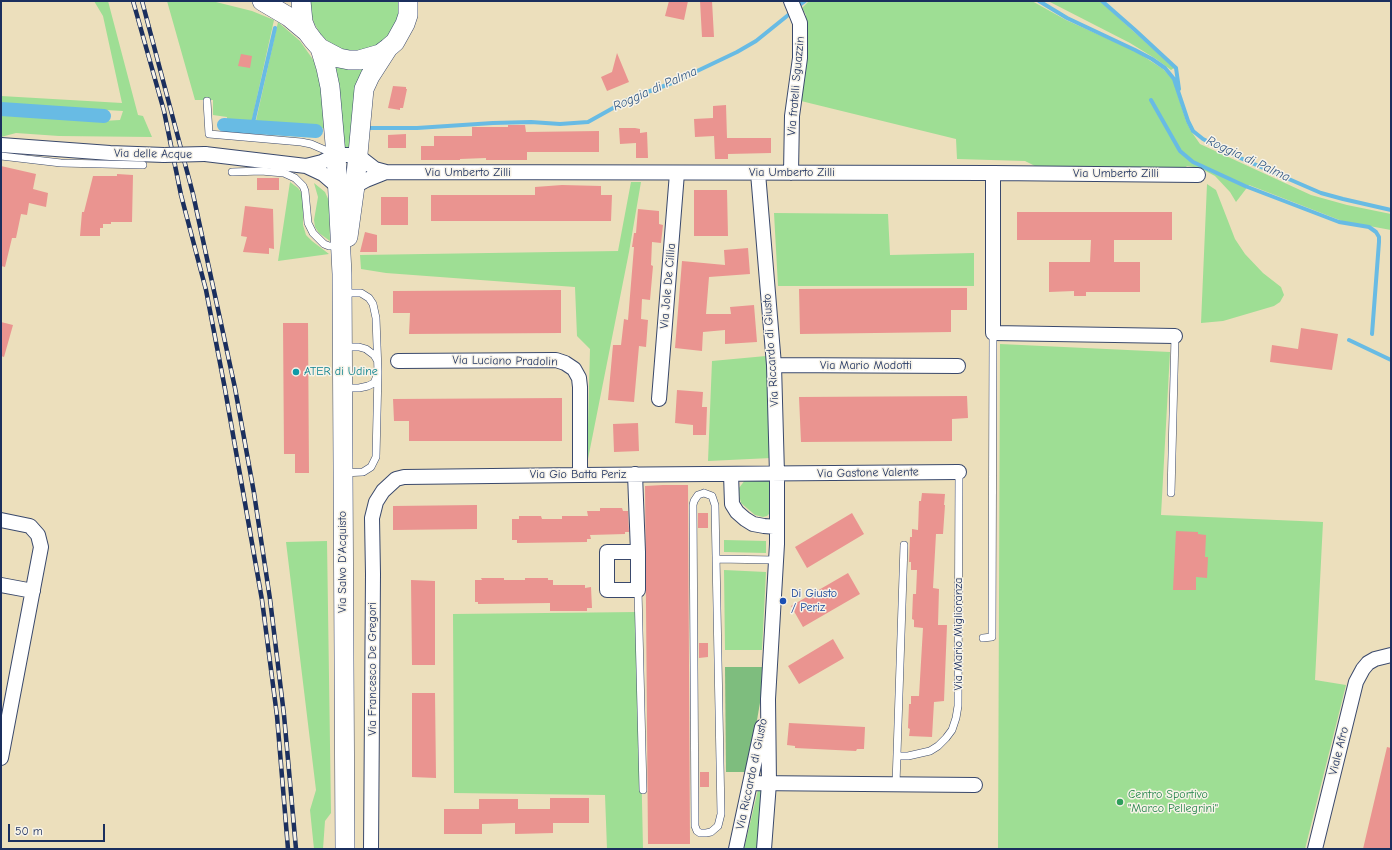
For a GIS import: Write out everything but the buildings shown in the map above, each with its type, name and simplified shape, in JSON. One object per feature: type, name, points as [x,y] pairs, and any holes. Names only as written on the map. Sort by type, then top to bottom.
[{"type":"street","points":[[262,1],[289,17],[307,32],[320,48],[338,58],[354,60],[370,58],[380,54],[388,48],[401,33],[405,24],[408,15],[408,1]]},
{"type":"street","points":[[301,1],[303,22],[307,32]]},
{"type":"street","name":"Via fratelli Sguazzin","points":[[791,173],[792,116],[800,58],[800,23],[793,7]]},
{"type":"street","name":"Via Salvo D'Acquisto","points":[[320,48],[330,87],[336,155],[346,186]]},
{"type":"street","name":"Via Salvo D'Acquisto","points":[[345,849],[341,293],[346,186],[357,155],[364,89],[370,76],[388,48]]},
{"type":"street","name":"Via delle Acque","points":[[1,145],[110,153],[164,155],[205,154],[306,166],[346,186]]},
{"type":"street","points":[[336,155],[357,155]]},
{"type":"street","name":"Via delle Acque","points":[[306,166],[322,162],[336,155]]},
{"type":"street","name":"Via Umberto Zilli","points":[[357,155],[375,168],[386,172],[993,173],[1198,175]]},
{"type":"street","name":"Via Umberto Zilli","points":[[346,186],[386,172]]},
{"type":"street","name":"Via Jole De Cillia","points":[[659,399],[677,173]]},
{"type":"street","name":"Via Riccardo di Giusto","points":[[758,173],[774,365],[777,474],[776,560],[768,699],[769,783],[764,849]]},
{"type":"street","points":[[993,173],[993,333],[1175,336]]},
{"type":"street","name":"Via Luciano Pradolin","points":[[398,361],[556,360],[565,363],[574,369],[579,378],[580,475]]},
{"type":"street","name":"Via Mario Modotti","points":[[774,365],[958,366]]},
{"type":"street","name":"Via Gastone Valente","points":[[777,474],[959,472]]},
{"type":"street","points":[[635,474],[638,552],[638,590],[607,590],[607,552],[638,552]]},
{"type":"street","points":[[731,474],[732,504],[737,512],[744,519],[753,524],[777,527]]},
{"type":"street","name":"Via Gio Batta Periz","points":[[382,491],[396,479],[404,477],[777,474]]},
{"type":"street","name":"Via Francesco De Gregori","points":[[371,849],[372,518],[376,502],[382,491]]},
{"type":"street","points":[[1,520],[26,525],[35,530],[38,535],[40,547],[1,758]]},
{"type":"street","points":[[1,585],[33,591]]},
{"type":"street","name":"Viale Afro","points":[[1315,849],[1356,682],[1363,669],[1375,659],[1391,655]]},
{"type":"street","name":"Via Riccardo di Giusto","points":[[736,849],[768,699]]},
{"type":"street","points":[[751,783],[975,785]]},
{"type":"lane","points":[[207,102],[209,134],[301,142],[336,155]]},
{"type":"lane","points":[[1,156],[61,163],[143,165]]},
{"type":"lane","points":[[232,172],[261,171],[284,173],[295,178],[303,186],[305,191],[308,223],[313,233],[324,244],[329,246],[343,246]]},
{"type":"lane","points":[[341,293],[361,293],[369,298],[373,304],[376,318],[378,362],[376,457],[371,467],[363,472],[343,473]]},
{"type":"lane","points":[[983,638],[992,638],[993,333]]},
{"type":"lane","points":[[1171,493],[1175,336]]},
{"type":"lane","points":[[342,347],[359,347],[366,349],[374,355],[378,362]]},
{"type":"lane","points":[[342,388],[359,388],[368,386],[374,383],[378,372]]},
{"type":"lane","name":"Via Mario Miglioranza","points":[[897,756],[908,756],[930,752],[946,738],[952,730],[956,718],[958,706],[959,472]]},
{"type":"lane","points":[[701,493],[708,494],[714,500],[716,559],[721,814],[718,826],[715,829],[711,832],[700,833],[697,831],[695,826],[693,505],[695,498],[701,493]]},
{"type":"lane","points":[[896,784],[904,545]]},
{"type":"lane","points":[[716,559],[776,560]]},
{"type":"lane","points":[[638,590],[643,790]]},
{"type":"green space","points":[[94,1],[108,1],[138,115],[143,116],[152,137],[59,136],[16,133],[1,137],[1,115],[103,121],[120,120],[123,111],[1,104],[1,96],[122,103],[103,16]]},
{"type":"green space","points":[[167,1],[212,1],[252,11],[274,20],[251,124],[227,122],[227,117],[213,115],[213,100],[195,100]]},
{"type":"green space","points":[[311,1],[401,1],[398,24],[377,47],[361,52],[345,51],[332,45],[321,35],[314,23],[310,9]]},
{"type":"green space","points":[[809,1],[1032,1],[1066,20],[1135,51],[1163,69],[1173,80],[1186,121],[1200,144],[1311,195],[1347,205],[1391,214],[1391,230],[1342,221],[1249,185],[1236,202],[1230,192],[1215,176],[1200,168],[1187,166],[1184,169],[1037,167],[1025,161],[957,159],[956,139],[801,101],[805,75],[806,15],[802,8]]},
{"type":"green space","points":[[1048,1],[1100,1],[1174,68],[1171,70],[1130,43]]},
{"type":"green space","points":[[278,22],[300,41],[314,61],[321,87],[326,128],[315,129],[255,125]]},
{"type":"green space","points":[[331,64],[369,67],[353,150],[340,150]]},
{"type":"green space","points":[[290,182],[301,192],[303,199],[303,225],[306,235],[329,254],[278,261]]},
{"type":"green space","points":[[631,182],[641,182],[629,252],[587,464],[590,349],[577,336],[575,287],[386,273],[361,269],[360,255],[618,251]]},
{"type":"green space","points":[[314,183],[325,192],[329,201],[330,241],[319,233],[315,227],[314,220],[318,197]]},
{"type":"green space","points":[[1207,184],[1216,190],[1235,239],[1245,254],[1263,273],[1281,287],[1284,295],[1280,302],[1274,306],[1223,321],[1201,323]]},
{"type":"green space","points":[[774,213],[888,214],[890,255],[974,253],[974,286],[778,286]]},
{"type":"green space","points":[[1000,344],[1170,352],[1161,515],[1323,522],[1315,680],[1346,685],[1305,849],[998,849]]},
{"type":"green space","points":[[766,356],[771,458],[708,461],[712,361]]},
{"type":"green space","points":[[745,480],[771,480],[771,512],[767,516],[763,517],[755,515],[741,503],[739,488]]},
{"type":"green space","points":[[724,540],[766,541],[766,553],[724,552]]},
{"type":"green space","points":[[327,541],[331,813],[325,821],[323,849],[314,849],[310,810],[316,790],[286,542]]},
{"type":"green space","points":[[724,570],[766,572],[762,650],[725,650]]},
{"type":"green space","points":[[638,612],[643,849],[607,849],[605,795],[454,793],[453,614]]},
{"type":"green space","points":[[725,667],[762,667],[761,697],[748,772],[726,772]]},
{"type":"green space","points":[[765,788],[760,849],[744,849],[758,790]]},
{"type":"waterway","name":"Roggia di Palma","points":[[797,7],[805,1]]},
{"type":"waterway","name":"Roggia di Palma","points":[[1039,1],[1067,18],[1135,50],[1165,68],[1174,79],[1188,121],[1193,131],[1203,139],[1238,157],[1321,193],[1391,210]]},
{"type":"waterway","points":[[1102,1],[1176,68],[1179,89]]},
{"type":"waterway","name":"Roggia di Palma","points":[[368,128],[417,128],[493,123],[531,122],[560,124],[588,122],[631,98],[672,83],[737,52],[756,41],[792,12]]},
{"type":"waterway","points":[[252,127],[275,28]]},
{"type":"waterway","points":[[1151,100],[1180,151],[1193,162],[1245,186],[1339,222],[1369,227],[1376,232],[1379,237],[1379,242],[1372,334]]},
{"type":"waterway","name":"Roggia di Palma","points":[[1,109],[104,116]]},
{"type":"waterway","name":"Roggia di Palma","points":[[224,125],[316,131]]},
{"type":"waterway","points":[[1349,340],[1391,360]]},
{"type":"railway","points":[[133,1],[164,111],[181,195],[206,290],[225,389],[262,600],[277,716],[288,849]]},
{"type":"railway","points":[[142,1],[193,194],[235,388],[254,493],[270,599],[284,715],[296,849]]},
{"type":"place","name":"ATER di Udine","points":[[296,372]]},
{"type":"place","name":"Di Giusto / Periz","points":[[783,601]]},
{"type":"place","name":"Centro Sportivo \"Marco Pellegrini\"","points":[[1120,802]]}]
